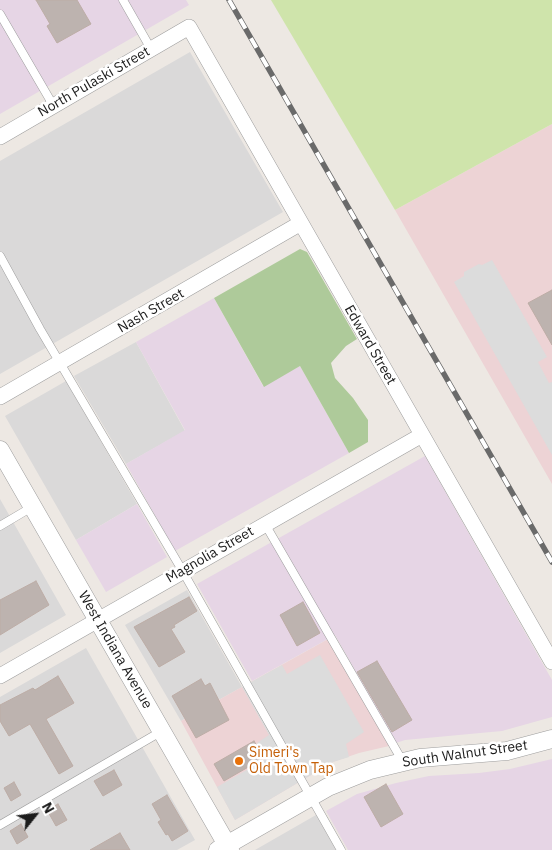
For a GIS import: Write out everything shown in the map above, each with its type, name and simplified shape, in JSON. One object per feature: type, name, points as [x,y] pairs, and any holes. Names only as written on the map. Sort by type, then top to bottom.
[{"type":"street","name":"North Pulaski Street","points":[[0,137],[189,27]]},
{"type":"street","name":"Edward Street","points":[[189,27],[552,662]]},
{"type":"street","name":"Nash Street","points":[[0,397],[301,223]]},
{"type":"street","name":"Magnolia Street","points":[[0,676],[182,570],[422,435]]},
{"type":"street","name":"West Indiana Avenue","points":[[0,450],[162,731],[225,848]]},
{"type":"street","name":"South Walnut Street","points":[[225,848],[328,786],[370,770],[420,758],[506,751],[552,739]]},
{"type":"lane","points":[[123,0],[151,49]]},
{"type":"lane","points":[[0,14],[53,106]]},
{"type":"lane","points":[[0,256],[182,570],[341,850]]},
{"type":"lane","points":[[0,526],[32,507]]},
{"type":"lane","points":[[265,524],[403,762]]},
{"type":"lane","points":[[0,825],[162,731]]},
{"type":"shaded area","points":[[0,0],[186,0],[189,5],[0,114]]},
{"type":"shaded area","points":[[190,52],[283,212],[0,374],[0,161]]},
{"type":"shaded area","points":[[552,124],[552,484],[395,210]]},
{"type":"shaded area","points":[[492,260],[547,357],[538,362],[549,383],[552,382],[552,455],[454,282],[464,276],[464,272]]},
{"type":"shaded area","points":[[214,298],[263,386],[300,366],[349,453],[175,551],[126,464],[185,430],[136,342]]},
{"type":"shaded area","points":[[136,342],[185,431],[126,464],[74,376]]},
{"type":"shaded area","points":[[66,381],[137,504],[76,540],[5,416]]},
{"type":"shaded area","points":[[425,456],[552,680],[552,717],[502,731],[405,740],[396,743],[335,635],[252,681],[197,584]]},
{"type":"shaded area","points":[[0,499],[66,615],[0,653]]},
{"type":"shaded area","points":[[137,504],[167,557],[106,592],[76,540]]},
{"type":"shaded area","points":[[187,590],[242,687],[181,721],[125,625]]},
{"type":"shaded area","points":[[328,639],[389,746],[359,753],[333,762],[235,820],[181,721]]},
{"type":"shaded area","points":[[86,648],[195,840],[177,850],[0,850],[0,697]]},
{"type":"shaded area","points":[[320,655],[364,732],[346,744],[349,757],[333,762],[235,820],[217,787],[266,759],[257,743],[269,735],[242,687],[282,665],[287,674]]},
{"type":"shaded area","points":[[552,759],[552,850],[348,850],[326,811],[357,794],[396,783],[429,776],[510,769]]},
{"type":"shaded area","points":[[316,815],[336,850],[255,850]]},
{"type":"green space","points":[[271,0],[552,0],[552,124],[395,210]]},
{"type":"green space","points":[[300,249],[307,252],[357,339],[346,346],[331,363],[335,378],[353,398],[368,420],[368,442],[349,453],[300,366],[264,387],[214,298]]},
{"type":"building","points":[[36,0],[77,0],[91,24],[57,43],[47,26],[50,24]]},
{"type":"building","points":[[552,290],[552,345],[528,303]]},
{"type":"building","points":[[36,581],[49,605],[0,635],[0,600]]},
{"type":"building","points":[[189,597],[197,611],[174,625],[175,627],[171,629],[185,652],[159,667],[134,627]]},
{"type":"building","points":[[303,602],[320,633],[297,646],[280,615]]},
{"type":"building","points":[[377,661],[412,720],[392,732],[357,672]]},
{"type":"building","points":[[58,676],[74,703],[46,719],[73,766],[59,774],[30,724],[9,736],[0,721],[0,705],[33,688],[35,690]]},
{"type":"building","points":[[201,679],[205,686],[210,683],[229,720],[196,738],[172,696]]},
{"type":"building","name":"Simeri's Old Town Tap","points":[[254,741],[264,758],[224,781],[214,764]]},
{"type":"building","points":[[114,770],[122,785],[103,796],[94,781]]},
{"type":"building","points":[[14,782],[21,795],[11,801],[4,788]]},
{"type":"building","points":[[386,784],[403,814],[381,827],[364,797]]},
{"type":"building","points":[[167,795],[188,831],[172,841],[158,822],[161,820],[152,804]]},
{"type":"building","points":[[58,804],[67,820],[56,826],[47,810]]},
{"type":"building","points":[[21,824],[28,837],[17,844],[10,831]]},
{"type":"building","points":[[120,833],[130,850],[90,850]]},
{"type":"railway","points":[[229,0],[552,562]]},
{"type":"place","name":"Simeri's Old Town Tap","points":[[239,761]]}]
